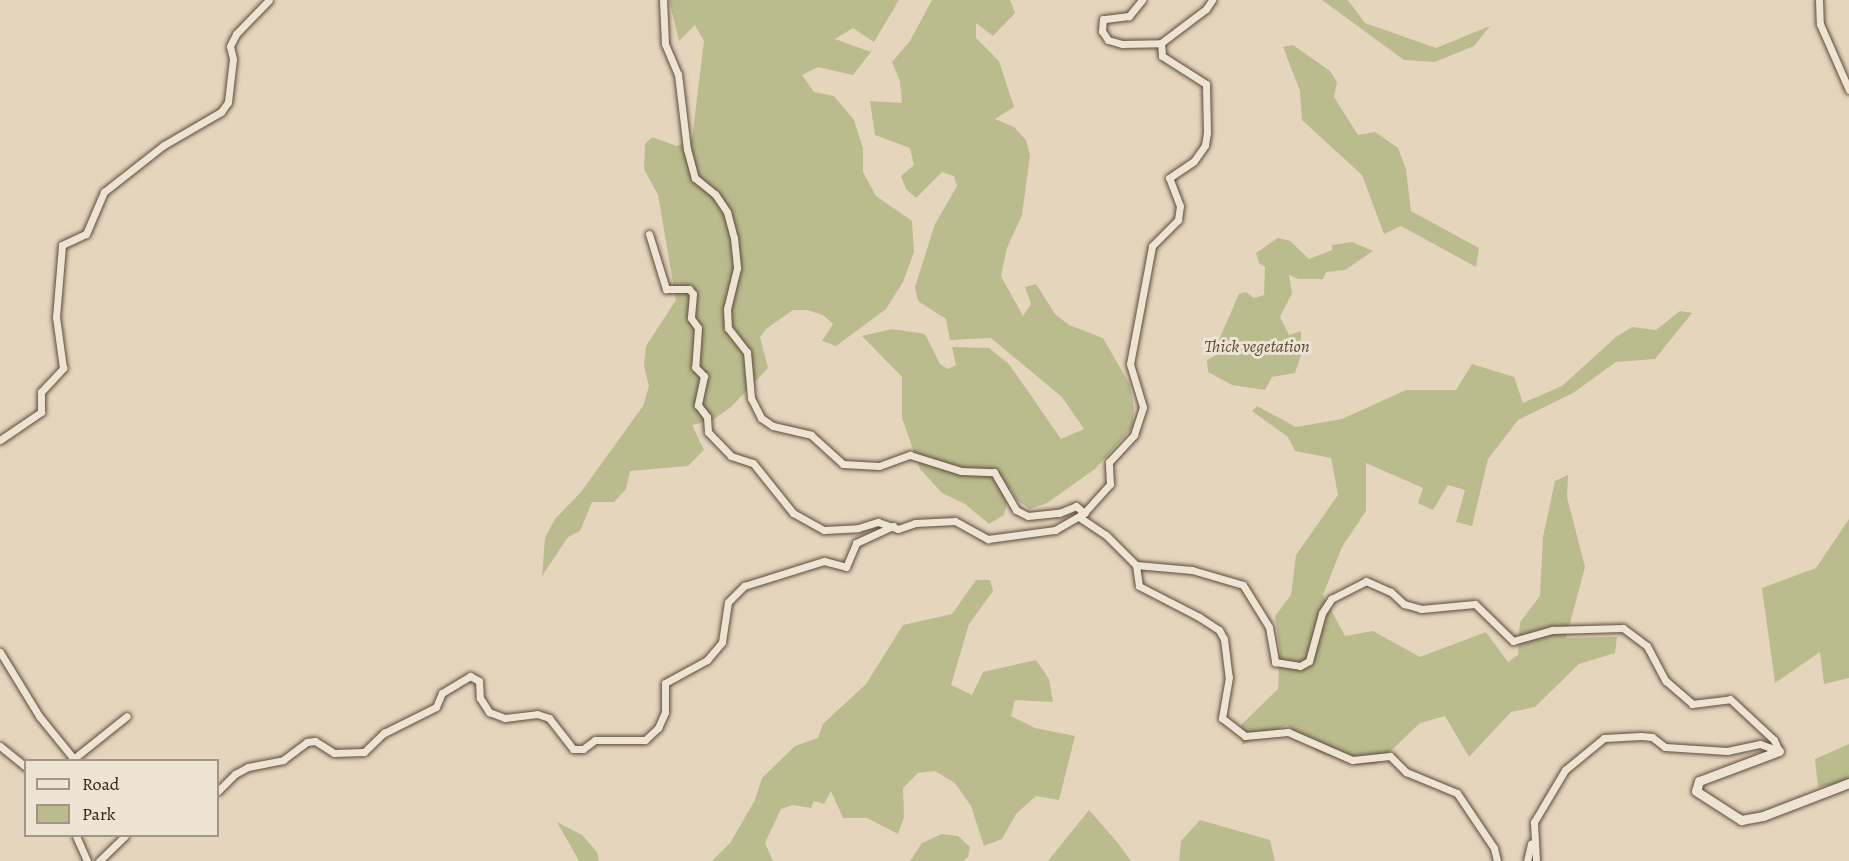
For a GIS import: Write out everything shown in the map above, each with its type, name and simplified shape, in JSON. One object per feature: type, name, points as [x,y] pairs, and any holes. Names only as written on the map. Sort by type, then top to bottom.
[{"type":"street","points":[[0,440],[41,412],[41,392],[63,368],[56,316],[62,245],[86,234],[104,192],[164,145],[221,112],[228,102],[234,59],[230,46],[236,33],[268,0]]},
{"type":"street","points":[[663,0],[665,44],[678,75],[687,149],[695,178],[715,194],[727,212],[734,238],[736,268],[727,309],[728,328],[747,352],[751,398],[761,418],[773,426],[811,435],[843,464],[879,466],[910,455],[961,471],[994,472],[1016,510],[1028,516],[1059,513],[1076,506],[1136,565],[1139,586],[1199,616],[1219,630],[1224,639],[1228,677],[1222,718],[1245,736],[1288,732],[1352,760],[1390,756],[1407,772],[1457,793],[1494,848],[1497,861]]},
{"type":"street","points":[[1142,0],[1129,16],[1104,19],[1102,31],[1108,40],[1122,44],[1161,43],[1206,9],[1212,0]]},
{"type":"street","points":[[1819,0],[1820,24],[1849,90]]},
{"type":"street","points":[[649,234],[666,289],[690,289],[693,294],[689,304],[698,328],[695,367],[704,375],[698,405],[707,417],[708,432],[714,442],[731,456],[753,462],[793,513],[804,521],[825,530],[858,528],[878,522],[893,526],[956,521],[988,539],[1055,530],[1084,513],[1110,484],[1109,462],[1134,435],[1143,407],[1130,364],[1152,246],[1178,219],[1180,206],[1169,178],[1177,170],[1187,168],[1205,145],[1206,84],[1162,56],[1161,43]]},
{"type":"street","points":[[219,790],[248,767],[283,760],[307,742],[315,741],[334,753],[364,752],[384,733],[436,707],[442,693],[470,676],[479,681],[480,698],[489,712],[505,718],[537,714],[549,718],[573,748],[583,749],[601,739],[645,740],[658,728],[664,712],[665,683],[707,660],[722,642],[728,602],[744,586],[824,561],[846,567],[856,543],[893,526]]},
{"type":"street","points":[[1136,565],[1192,570],[1243,585],[1269,627],[1271,657],[1275,662],[1300,666],[1312,657],[1322,613],[1331,599],[1366,581],[1391,592],[1404,604],[1420,609],[1475,604],[1513,641],[1552,630],[1623,628],[1647,646],[1666,681],[1692,704],[1730,699],[1774,740],[1779,751]]},
{"type":"street","points":[[0,651],[39,716],[72,759]]},
{"type":"street","points":[[74,759],[127,716]]},
{"type":"street","points":[[1536,861],[1533,838],[1534,822],[1565,770],[1604,738],[1652,737],[1665,747],[1727,751],[1760,744],[1779,751]]},
{"type":"street","points":[[0,746],[24,765]]},
{"type":"street","points":[[1779,751],[1699,781],[1696,791],[1740,820],[1763,816],[1849,783]]},
{"type":"street","points":[[76,837],[87,861]]},
{"type":"street","points":[[99,861],[124,837]]},
{"type":"street","points":[[1527,861],[1533,838]]},
{"type":"green space","points":[[669,0],[899,0],[874,42],[853,28],[835,39],[871,52],[853,75],[818,67],[802,75],[814,92],[834,96],[854,120],[863,148],[863,172],[876,196],[912,221],[914,252],[903,282],[886,309],[836,346],[822,341],[833,324],[823,315],[807,310],[793,310],[766,329],[760,337],[768,368],[731,407],[711,421],[692,425],[704,450],[688,466],[630,471],[626,489],[614,502],[592,502],[580,531],[568,537],[542,576],[545,538],[555,519],[581,492],[643,406],[649,386],[644,366],[646,346],[676,300],[658,195],[644,169],[645,144],[652,137],[677,146],[692,139],[704,41],[695,25],[679,41]]},
{"type":"green space","points":[[932,0],[1010,0],[1015,13],[993,36],[976,23],[976,38],[999,61],[1014,107],[995,119],[1014,127],[1026,140],[1030,155],[1022,215],[1007,248],[1001,276],[1023,316],[1031,304],[1025,287],[1036,284],[1055,314],[1069,325],[1103,338],[1130,385],[1134,407],[1133,427],[1095,469],[1047,503],[1030,509],[1017,500],[1010,488],[1004,515],[989,524],[965,504],[942,493],[920,469],[902,418],[902,377],[862,336],[892,329],[925,334],[940,364],[948,369],[956,365],[952,347],[989,348],[1009,364],[1061,439],[1084,429],[1062,397],[991,338],[950,340],[946,319],[918,301],[915,287],[935,224],[957,186],[954,176],[942,172],[916,198],[906,189],[901,176],[914,165],[910,148],[875,135],[870,101],[902,103],[900,81],[892,62],[910,41]]},
{"type":"green space","points":[[1322,0],[1348,0],[1365,23],[1436,48],[1490,26],[1474,46],[1435,62],[1404,60]]},
{"type":"green space","points":[[1293,45],[1330,71],[1337,82],[1334,97],[1358,135],[1375,132],[1398,148],[1406,169],[1411,211],[1479,248],[1476,267],[1401,226],[1384,234],[1362,175],[1302,120],[1300,91],[1283,47]]},
{"type":"green space","name":"Thick vegetation","points":[[1278,238],[1290,241],[1309,259],[1332,250],[1332,245],[1352,242],[1373,251],[1345,270],[1326,272],[1323,279],[1298,279],[1289,275],[1292,293],[1280,317],[1289,335],[1301,331],[1301,355],[1295,373],[1272,377],[1265,390],[1232,385],[1208,372],[1207,360],[1220,353],[1218,342],[1239,294],[1246,292],[1254,298],[1264,295],[1265,267],[1259,263],[1256,253]]},
{"type":"green space","points":[[1680,311],[1692,313],[1655,359],[1616,362],[1573,393],[1518,420],[1488,459],[1472,526],[1456,522],[1465,490],[1448,485],[1433,510],[1418,503],[1423,488],[1366,463],[1366,511],[1342,547],[1323,595],[1345,636],[1373,631],[1420,657],[1486,632],[1508,662],[1518,655],[1520,622],[1540,596],[1543,537],[1555,481],[1568,475],[1567,497],[1585,567],[1566,638],[1617,637],[1615,653],[1579,664],[1535,707],[1511,712],[1469,757],[1445,716],[1420,723],[1377,764],[1355,765],[1318,752],[1287,725],[1242,745],[1241,725],[1278,689],[1280,651],[1275,616],[1291,595],[1296,555],[1338,495],[1331,458],[1295,451],[1288,437],[1252,411],[1257,406],[1296,427],[1342,419],[1406,390],[1456,390],[1472,364],[1514,377],[1523,403],[1562,386],[1616,337],[1632,327],[1656,330]]},
{"type":"green space","points":[[1849,519],[1849,678],[1824,684],[1820,652],[1775,683],[1762,588],[1816,568]]},
{"type":"green space","points":[[976,580],[990,580],[993,591],[969,624],[951,685],[972,695],[983,672],[1036,660],[1049,679],[1053,702],[1015,700],[1011,716],[1035,728],[1075,736],[1059,800],[1036,796],[1016,814],[1002,839],[984,846],[971,806],[955,783],[935,771],[918,773],[903,788],[904,817],[898,834],[867,818],[843,818],[831,791],[824,804],[814,801],[811,808],[793,805],[781,809],[765,843],[773,861],[712,861],[730,843],[755,800],[762,778],[795,746],[818,738],[823,724],[866,684],[903,625],[952,614]]},
{"type":"green space","points":[[1849,744],[1849,782],[1818,787],[1815,759]]},
{"type":"green space","points":[[1089,810],[1118,843],[1131,861],[1048,861]]},
{"type":"green space","points":[[1200,820],[1270,840],[1275,861],[1179,861],[1181,841]]},
{"type":"green space","points":[[557,822],[582,835],[597,852],[599,861],[579,861]]},
{"type":"green space","points":[[942,834],[958,836],[970,847],[968,857],[963,861],[910,861],[922,843]]}]
